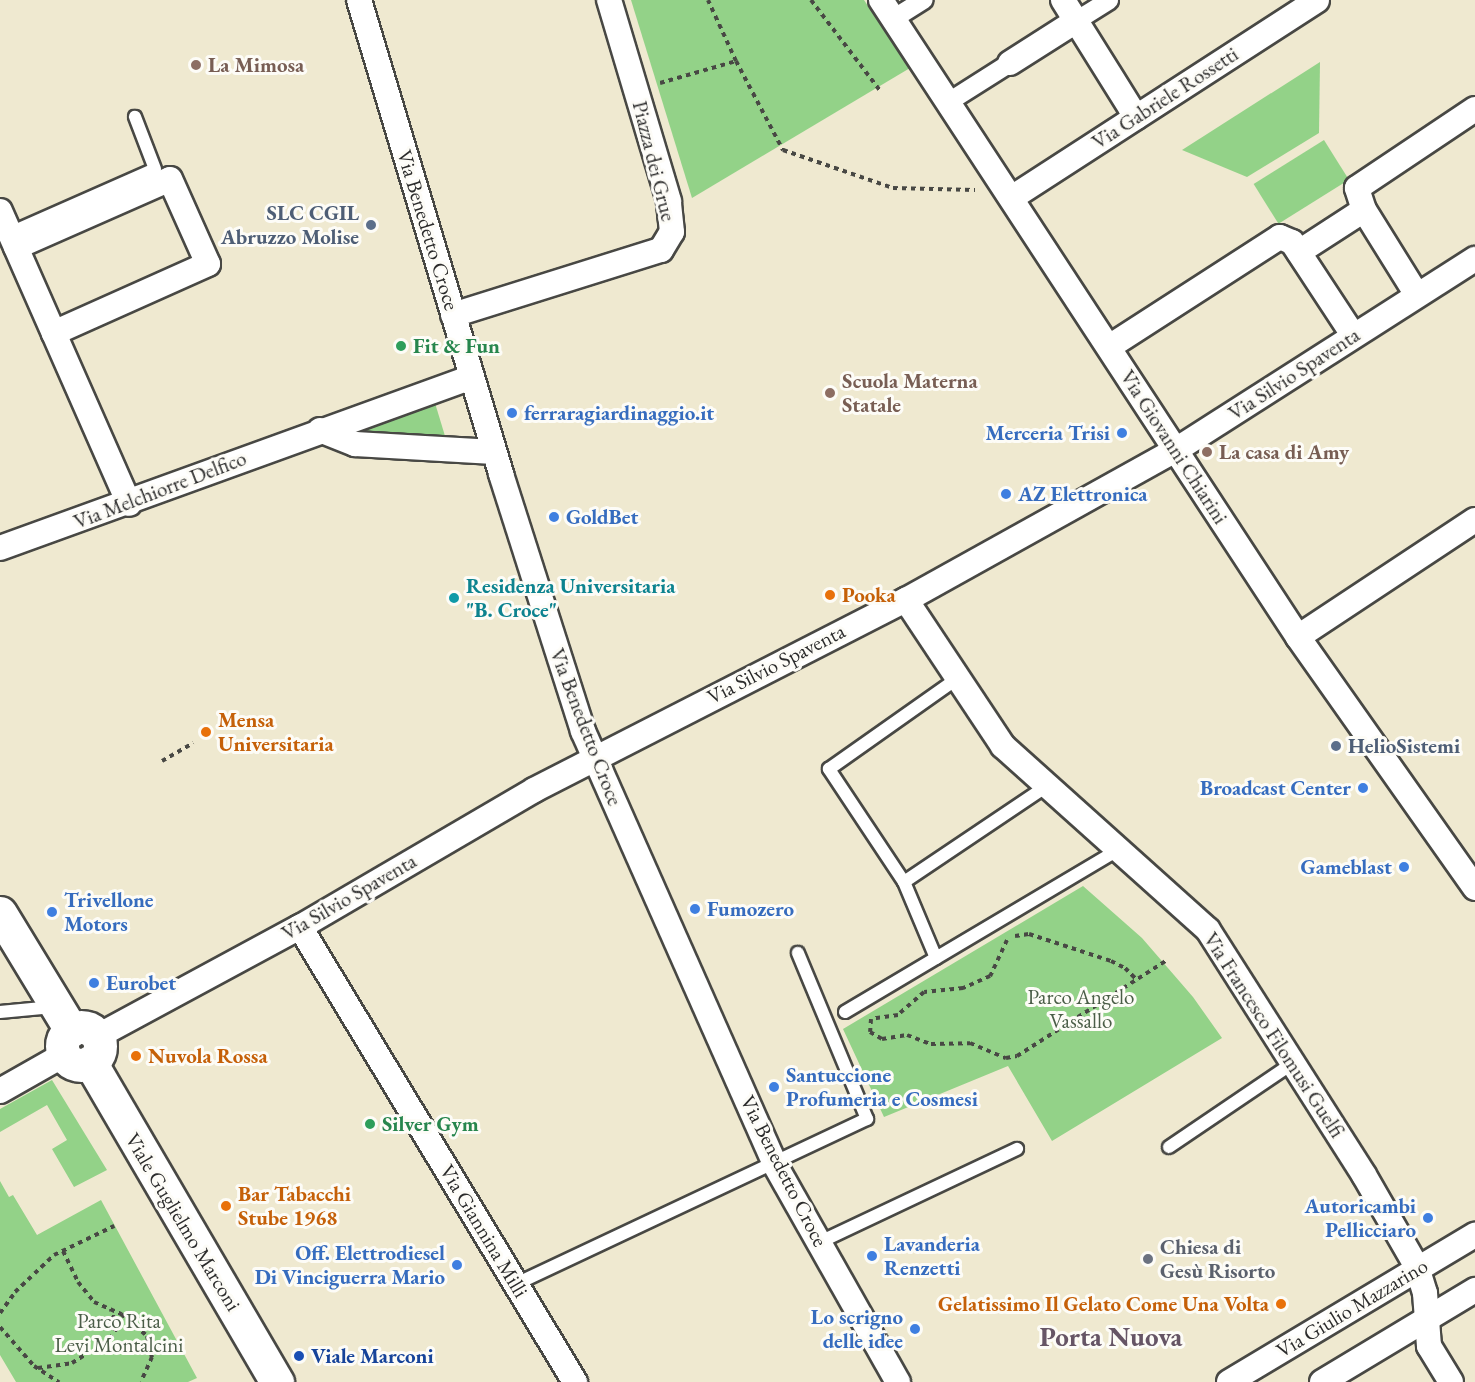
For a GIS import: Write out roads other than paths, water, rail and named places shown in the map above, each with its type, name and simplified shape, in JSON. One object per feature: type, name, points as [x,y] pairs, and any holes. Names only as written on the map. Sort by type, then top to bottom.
[{"type":"main road","name":"Viale Guglielmo Marconi","points":[[0,913],[76,1038],[277,1382]]},
{"type":"street","name":"Via Benedetto Croce","points":[[358,0],[494,452],[575,707],[594,758],[774,1163],[898,1382]]},
{"type":"street","name":"Piazza dei Grue","points":[[453,315],[661,250],[672,232],[669,201],[609,0]]},
{"type":"street","points":[[887,9],[923,0]]},
{"type":"street","points":[[1063,0],[1136,117]]},
{"type":"street","points":[[947,103],[1109,0]]},
{"type":"street","name":"Via Gabriele Rossetti","points":[[1013,196],[1307,3]]},
{"type":"street","name":"Via Giovanni Chiarini","points":[[887,9],[947,103],[1013,196],[1298,637],[1475,888]]},
{"type":"street","points":[[1417,295],[1364,210],[1358,197],[1359,184],[1475,109]]},
{"type":"street","points":[[13,240],[170,179],[208,264],[54,333]]},
{"type":"street","points":[[1299,252],[1364,210]]},
{"type":"street","points":[[0,211],[129,504]]},
{"type":"street","points":[[1109,347],[1274,240],[1287,238],[1299,252],[1353,335]]},
{"type":"street","name":"Via Silvio Spaventa","points":[[0,1091],[76,1038],[300,927],[594,758],[906,600],[1176,450],[1475,259]]},
{"type":"street","name":"Via Melchiorre Delfico","points":[[0,548],[129,504],[290,441],[472,377]]},
{"type":"street","points":[[320,430],[355,444],[494,452]]},
{"type":"street","points":[[1298,637],[1475,520]]},
{"type":"street","name":"Via Francesco Filomusi Guelfi","points":[[906,600],[1003,746],[1208,930],[1293,1063],[1417,1267],[1425,1293],[1429,1346],[1451,1382]]},
{"type":"street","name":"Via Giannina Milli","points":[[300,927],[575,1382]]},
{"type":"street","name":"Via Giulio Mazzarino","points":[[1229,1382],[1417,1267],[1475,1235]]},
{"type":"street","points":[[1322,1382],[1475,1290]]},
{"type":"lane","points":[[13,240],[155,169],[135,117]]},
{"type":"lane","points":[[936,958],[904,882],[829,769],[958,678]]},
{"type":"lane","points":[[904,882],[1047,786]]},
{"type":"lane","points":[[844,1012],[1118,850]]},
{"type":"lane","points":[[516,1284],[867,1119],[798,952]]},
{"type":"lane","points":[[0,1012],[76,1038]]},
{"type":"lane","points":[[1169,1147],[1293,1063]]},
{"type":"lane","points":[[820,1242],[1017,1149]]},
{"type":"place","name":"La Mimosa","points":[[196,65]]},
{"type":"place","name":"SLC CGIL Abruzzo Molise","points":[[371,225]]},
{"type":"place","name":"Fit & Fun","points":[[401,346]]},
{"type":"place","name":"Scuola Materna Statale","points":[[830,393]]},
{"type":"place","name":"ferraragiardinaggio.it","points":[[512,413]]},
{"type":"place","name":"Merceria Trisi","points":[[1122,433]]},
{"type":"place","name":"La casa di Amy","points":[[1207,452]]},
{"type":"place","name":"AZ Elettronica","points":[[1006,494]]},
{"type":"place","name":"GoldBet","points":[[554,517]]},
{"type":"place","name":"Pooka","points":[[830,595]]},
{"type":"place","name":"Residenza Universitaria \"B. Croce\"","points":[[454,598]]},
{"type":"place","name":"Mensa Universitaria","points":[[206,732]]},
{"type":"place","name":"HelioSistemi","points":[[1336,746]]},
{"type":"place","name":"Broadcast Center","points":[[1363,788]]},
{"type":"place","name":"Gameblast","points":[[1404,867]]},
{"type":"place","name":"Fumozero","points":[[695,909]]},
{"type":"place","name":"Trivellone Motors","points":[[52,912]]},
{"type":"place","name":"Eurobet","points":[[94,983]]},
{"type":"place","name":"Nuvola Rossa","points":[[136,1056]]},
{"type":"place","name":"Santuccione Profumeria e Cosmesi","points":[[774,1087]]},
{"type":"place","name":"Silver Gym","points":[[370,1124]]},
{"type":"place","name":"Bar Tabacchi Stube 1968","points":[[226,1206]]},
{"type":"place","name":"Autoricambi Pellicciaro","points":[[1428,1218]]},
{"type":"place","name":"Lavanderia Renzetti","points":[[872,1256]]},
{"type":"place","name":"Chiesa di Gesù Risorto","points":[[1148,1259]]},
{"type":"place","name":"Off. Elettrodiesel Di Vinciguerra Mario","points":[[457,1265]]},
{"type":"place","name":"Gelatissimo Il Gelato Come Una Volta","points":[[1281,1304]]},
{"type":"place","name":"Lo scrigno delle idee","points":[[915,1329]]},
{"type":"place","name":"Viale Marconi","points":[[299,1356]]},
{"type":"district","name":"Porta Nuova","points":[[1111,1337]]},
{"type":"park label","name":"Parco Angelo Vassallo","points":[[1081,1009]]},
{"type":"park label","name":"Parco Rita Levi Montalcini","points":[[119,1333]]}]
